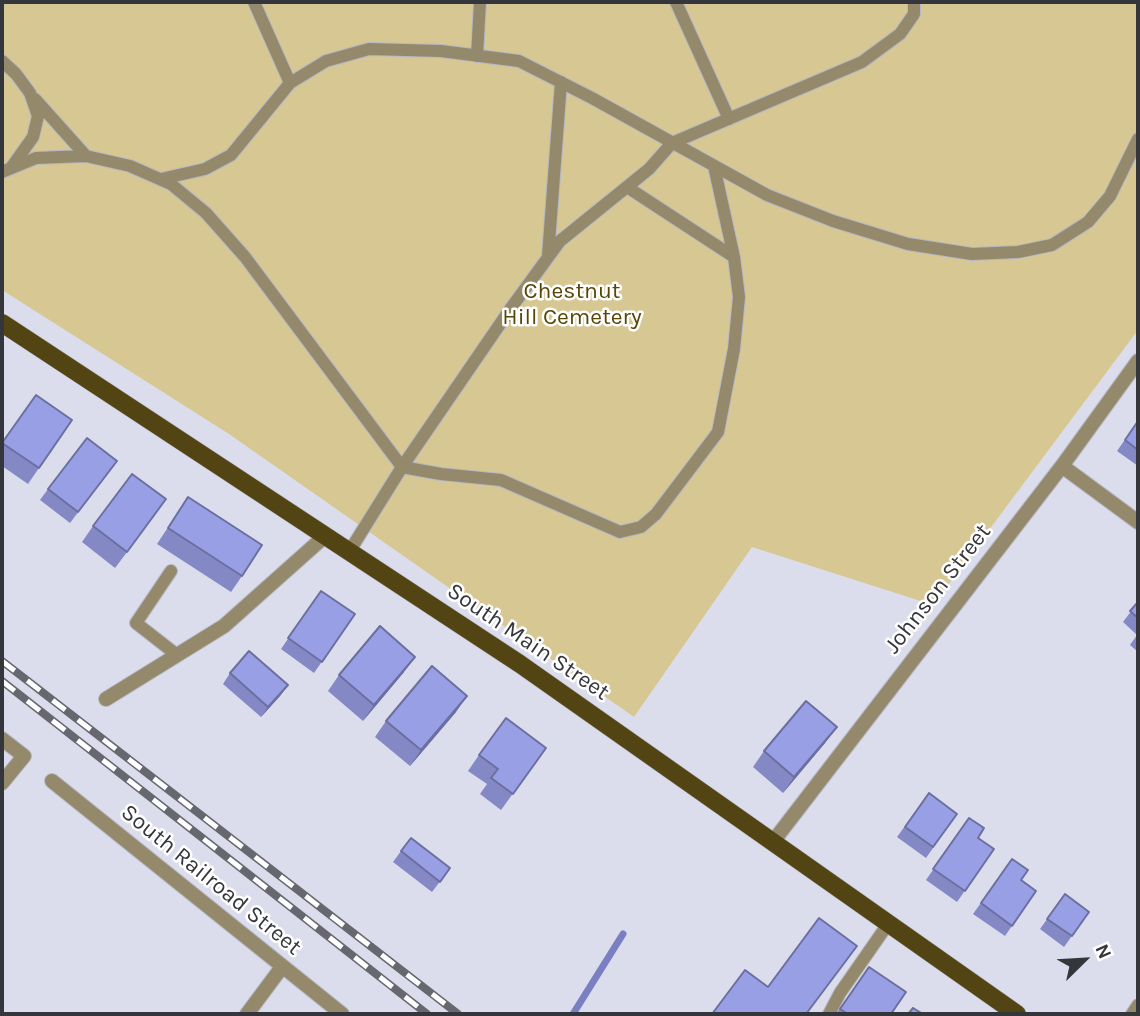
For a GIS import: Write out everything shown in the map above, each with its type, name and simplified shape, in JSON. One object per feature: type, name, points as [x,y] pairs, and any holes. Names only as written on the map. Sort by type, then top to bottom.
[{"type":"main road","name":"South Main Street","points":[[2,323],[520,664],[1017,1014]]},
{"type":"street","name":"Johnson Street","points":[[772,843],[1062,466],[1138,362]]},
{"type":"street","points":[[1062,466],[1138,523]]},
{"type":"street","points":[[106,698],[224,626],[325,536]]},
{"type":"street","points":[[2,739],[24,756],[2,783]]},
{"type":"street","name":"South Railroad Street","points":[[52,781],[342,1014]]},
{"type":"street","points":[[247,1014],[282,967]]},
{"type":"lane","points":[[254,2],[290,83]]},
{"type":"lane","points":[[477,56],[480,2]]},
{"type":"lane","points":[[676,2],[729,119]]},
{"type":"lane","points":[[349,552],[402,467],[560,241],[649,170],[672,143],[862,62],[900,34],[914,14],[914,2]]},
{"type":"lane","points":[[160,179],[205,169],[232,155],[290,83],[326,61],[369,49],[441,51],[519,61],[767,195],[833,221],[908,244],[972,254],[1018,251],[1052,245],[1088,222],[1110,196],[1138,139]]},
{"type":"lane","points":[[2,61],[86,156]]},
{"type":"lane","points":[[548,256],[561,82]]},
{"type":"lane","points":[[6,170],[33,137],[38,116],[30,93]]},
{"type":"lane","points":[[6,170],[36,158],[86,156],[130,166],[172,184],[206,213],[244,257],[402,467],[500,480],[620,532],[640,527],[656,514],[718,432],[734,349],[739,297],[734,257],[714,166]]},
{"type":"lane","points":[[627,187],[734,257]]},
{"type":"lane","points":[[172,571],[136,623],[177,655]]},
{"type":"lane","points":[[829,1014],[840,993],[888,924]]},
{"type":"lane","points":[[1132,1014],[1138,1005]]},
{"type":"green space","name":"Chestnut Hill Cemetery","points":[[2,2],[1138,2],[1138,330],[933,605],[752,547],[634,717],[229,434],[2,290]]},
{"type":"building","points":[[36,395],[72,420],[39,468],[2,443]]},
{"type":"building","points":[[1138,421],[1138,450],[1125,440]]},
{"type":"building","points":[[87,438],[117,461],[78,512],[48,489]]},
{"type":"building","points":[[132,474],[166,499],[127,552],[93,526]]},
{"type":"building","points":[[188,497],[262,545],[242,576],[168,528]]},
{"type":"building","points":[[321,591],[355,614],[322,662],[288,638]]},
{"type":"building","points":[[1138,602],[1138,618],[1130,611]]},
{"type":"building","points":[[380,626],[415,657],[374,705],[339,675]]},
{"type":"building","points":[[249,651],[288,685],[268,707],[230,673]]},
{"type":"building","points":[[432,666],[467,696],[421,750],[386,721]]},
{"type":"building","points":[[806,701],[837,727],[794,777],[764,751]]},
{"type":"building","points":[[506,718],[546,748],[513,794],[491,778],[498,769],[479,755]]},
{"type":"building","points":[[929,793],[957,814],[933,847],[905,827]]},
{"type":"building","points":[[969,818],[984,828],[978,838],[994,849],[965,891],[933,869]]},
{"type":"building","points":[[411,838],[450,868],[440,882],[401,851]]},
{"type":"building","points":[[1012,859],[1028,870],[1021,880],[1036,891],[1012,926],[981,903]]},
{"type":"building","points":[[1065,894],[1089,912],[1072,936],[1047,919]]},
{"type":"building","points":[[819,918],[857,946],[806,1014],[712,1014],[745,970],[768,987]]},
{"type":"building","points":[[869,967],[906,992],[891,1014],[848,1014],[840,1009]]},
{"type":"building","points":[[913,1008],[923,1014],[908,1014]]},
{"type":"waterway","points":[[573,1014],[623,934]]},
{"type":"railway","points":[[2,661],[458,1014]]},
{"type":"railway","points":[[2,681],[427,1014]]}]
